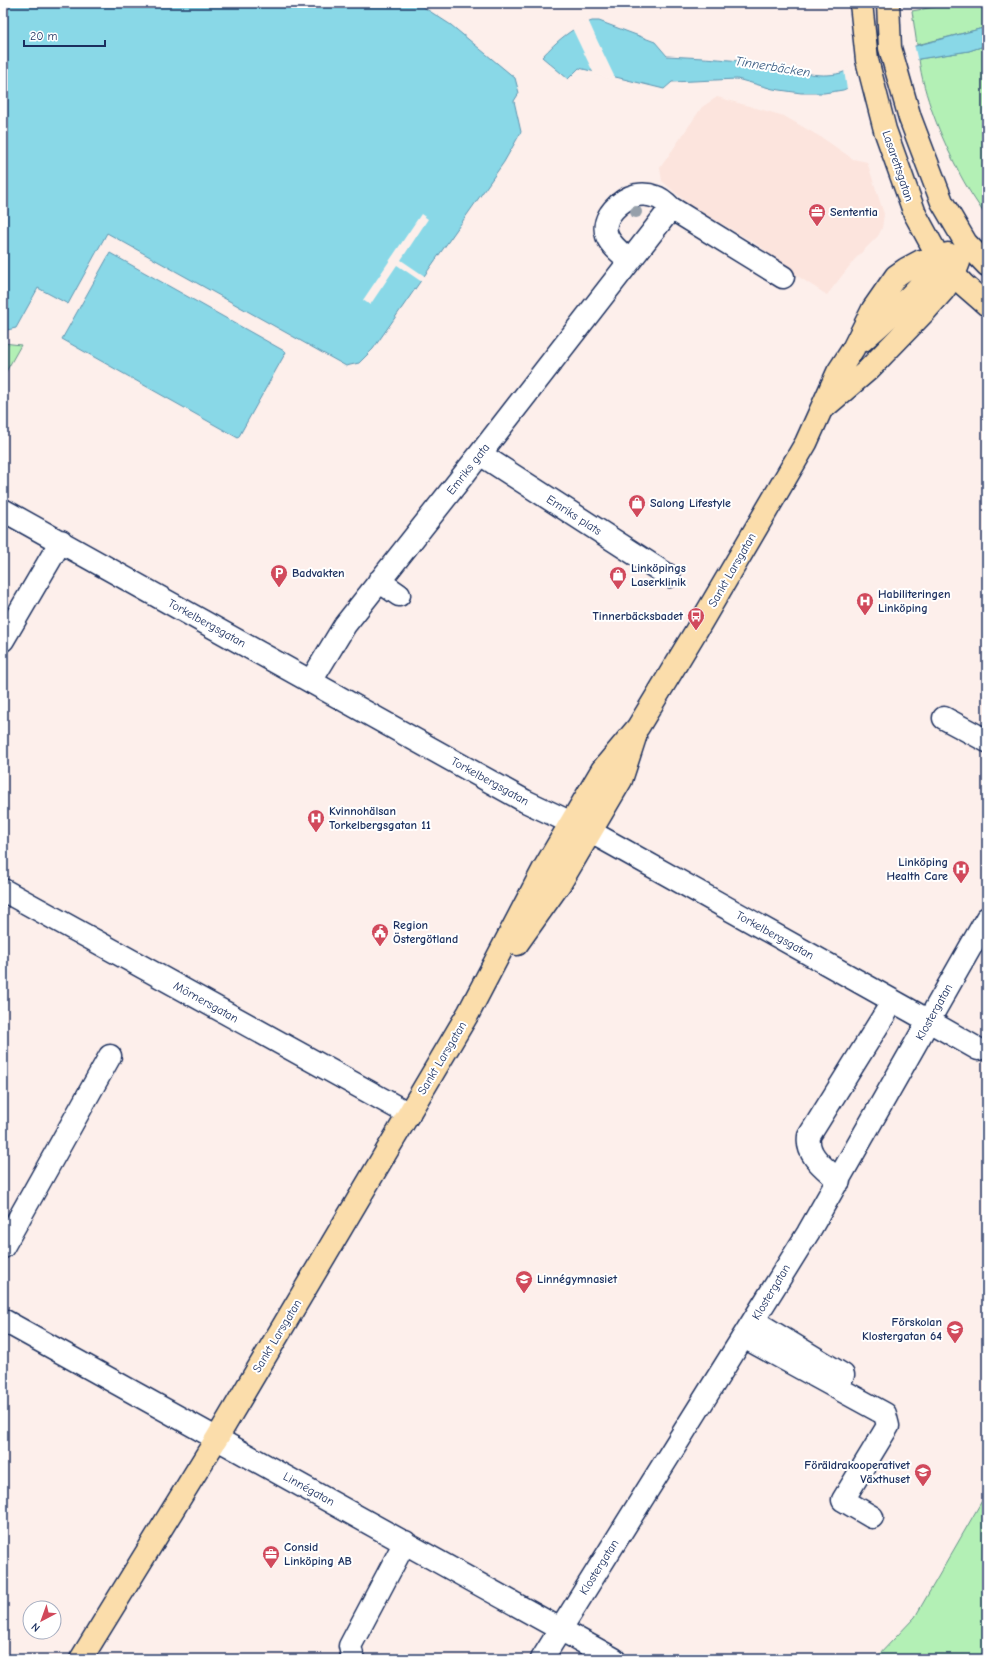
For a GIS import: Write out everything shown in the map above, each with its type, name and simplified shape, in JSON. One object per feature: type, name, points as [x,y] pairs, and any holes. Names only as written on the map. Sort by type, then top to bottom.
[{"type":"main road","name":"Lasarettsgatan","points":[[861,3],[867,60],[885,130],[915,214],[947,267],[987,306]]},
{"type":"main road","points":[[888,3],[890,48],[910,118],[932,178],[942,202],[966,243],[987,265]]},
{"type":"main road","name":"Sankt Larsgatan","points":[[82,1659],[217,1438],[469,1012],[543,870],[571,822],[602,770],[638,727],[806,443],[838,372],[853,349],[878,327],[928,278],[947,267],[966,243]]},
{"type":"main road","name":"Sankt Larsgatan","points":[[821,411],[868,370],[943,291],[947,267]]},
{"type":"main road","name":"Sankt Larsgatan","points":[[469,1012],[561,882],[591,832],[621,780],[638,727]]},
{"type":"street","points":[[630,261],[613,245],[606,234],[607,221],[611,213],[624,200],[639,195],[658,197],[671,208],[782,277]]},
{"type":"street","name":"Emriks gata","points":[[311,681],[345,625],[671,208]]},
{"type":"street","name":"Emriks plats","points":[[480,454],[669,576]]},
{"type":"street","name":"Torkelbergsgatan","points":[[3,510],[520,798],[591,832],[978,1049]]},
{"type":"street","points":[[3,640],[61,541]]},
{"type":"street","points":[[379,581],[399,595]]},
{"type":"street","points":[[944,718],[987,742]]},
{"type":"street","name":"Mörnersgatan","points":[[3,890],[409,1114]]},
{"type":"street","name":"Klostergatan","points":[[542,1659],[749,1329],[839,1181],[987,918]]},
{"type":"street","points":[[839,1181],[813,1157],[808,1143],[809,1136],[893,1001]]},
{"type":"street","points":[[3,1247],[110,1056]]},
{"type":"street","name":"Linnégatan","points":[[3,1320],[614,1659]]},
{"type":"street","points":[[749,1329],[869,1390]]},
{"type":"street","points":[[749,1329],[885,1414],[888,1426],[843,1500],[872,1517]]},
{"type":"street","points":[[353,1659],[350,1646],[405,1542]]},
{"type":"shaded area","points":[[717,97],[784,116],[824,139],[853,159],[867,162],[884,214],[882,228],[878,236],[855,259],[827,295],[788,270],[758,245],[689,205],[662,181],[660,168],[702,107]]},
{"type":"green space","points":[[955,3],[987,3],[987,27],[917,45],[912,11]]},
{"type":"green space","points":[[987,45],[987,218],[971,194],[939,129],[924,86],[919,59],[969,51]]},
{"type":"green space","points":[[3,343],[21,345],[3,377]]},
{"type":"green space","points":[[987,1492],[987,1659],[875,1659],[915,1617]]},
{"type":"water","points":[[3,3],[417,3],[451,25],[515,78],[519,93],[514,101],[521,132],[504,162],[373,349],[359,363],[346,366],[107,233],[68,304],[38,288],[16,328],[3,331]]},
{"type":"water","points":[[592,21],[599,21],[655,42],[667,56],[745,62],[823,75],[841,73],[900,50],[987,27],[987,45],[969,51],[919,59],[843,90],[824,93],[801,93],[773,89],[737,79],[672,82],[664,89],[579,68],[568,79],[542,57],[577,27]]},
{"type":"water","points":[[110,253],[286,352],[238,438],[62,339]]},
{"type":"pier","points":[[588,20],[616,80],[594,74],[572,28]]},
{"type":"pier","points":[[914,44],[918,62],[847,90],[844,70]]},
{"type":"pier","points":[[421,214],[428,219],[401,260],[426,277],[422,282],[397,265],[370,305],[363,300]]},
{"type":"place","name":"Sententia","points":[[817,227]]},
{"type":"place","name":"Salong Lifestyle","points":[[637,518]]},
{"type":"place","name":"Badvakten","points":[[279,588]]},
{"type":"place","name":"Linköpings Laserklinik","points":[[618,590]]},
{"type":"place","name":"Habiliteringen Linköping","points":[[865,616]]},
{"type":"place","name":"Tinnerbäcksbadet","points":[[696,631]]},
{"type":"place","name":"Kvinnohälsan Torkelbergsgatan 11","points":[[316,833]]},
{"type":"place","name":"Linköping Health Care","points":[[961,884]]},
{"type":"place","name":"Region Östergötland","points":[[380,947]]},
{"type":"place","name":"Linnégymnasiet","points":[[524,1294]]},
{"type":"place","name":"Förskolan Klostergatan 64","points":[[955,1344]]},
{"type":"place","name":"Föräldrakooperativet Växthuset","points":[[923,1487]]},
{"type":"place","name":"Consid Linköping AB","points":[[271,1569]]},
{"type":"water label","name":"Tinnerbäcken","points":[[773,66]]}]
